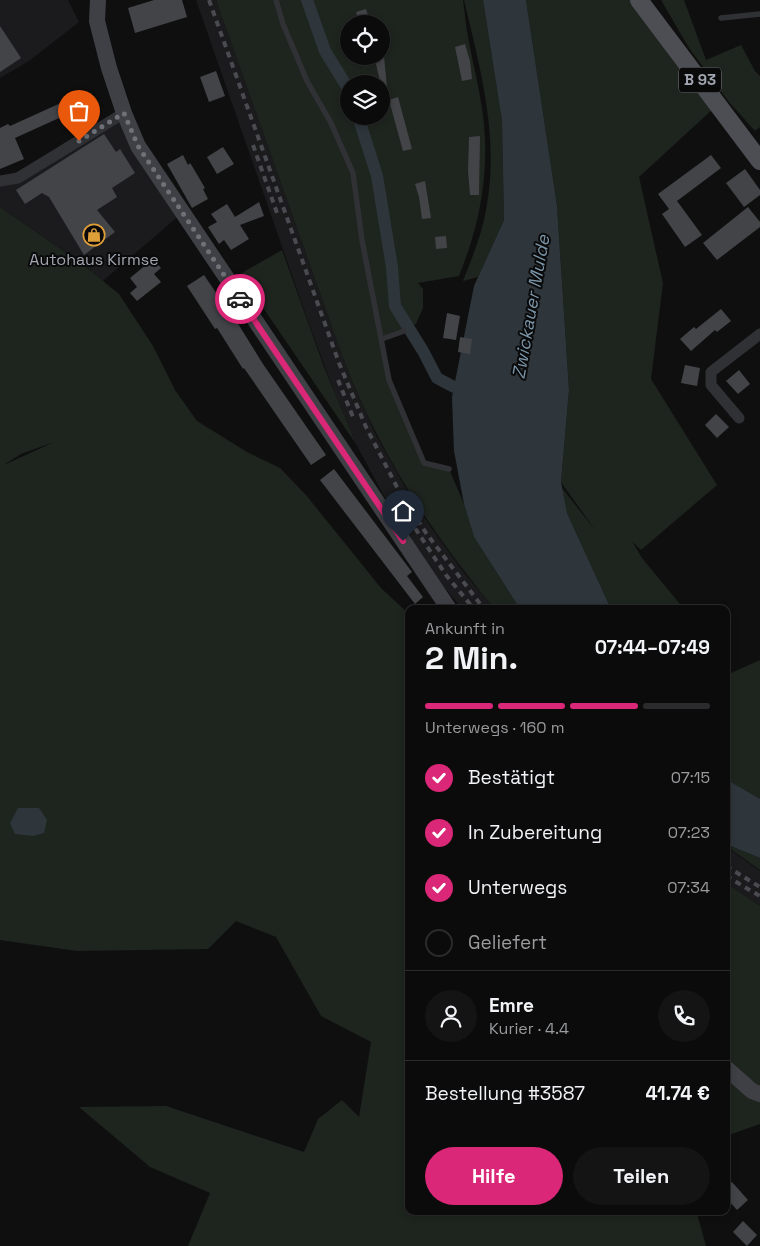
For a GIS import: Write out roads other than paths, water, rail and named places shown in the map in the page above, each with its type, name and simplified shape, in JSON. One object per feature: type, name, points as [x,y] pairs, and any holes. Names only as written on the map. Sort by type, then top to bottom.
[{"type":"main road","name":"B 93","points":[[639,0],[760,161]]},
{"type":"street","points":[[98,0],[97,21],[124,113],[142,152],[446,605]]},
{"type":"street","points":[[0,182],[18,178],[124,113]]},
{"type":"street","points":[[739,418],[711,386],[711,372],[760,334]]},
{"type":"street","points":[[730,1072],[752,1091],[760,1094]]},
{"type":"lane","points":[[276,0],[283,24],[308,81],[331,123],[353,174],[362,240],[389,380],[424,463],[449,469]]},
{"type":"lane","points":[[721,18],[760,14]]},
{"type":"lane","points":[[382,339],[404,331]]},
{"type":"water","name":"Zwickauer Mulde","points":[[483,0],[526,0],[557,206],[569,390],[561,482],[567,513],[609,605],[517,605],[474,537],[464,504],[454,451],[452,397],[474,286],[504,220],[502,121]]},
{"type":"water","points":[[730,781],[760,799],[760,858],[730,846]]},
{"type":"water","points":[[18,808],[39,808],[47,820],[44,833],[33,836],[15,834],[10,823]]},
{"type":"waterway","points":[[307,0],[325,51],[340,75]]},
{"type":"waterway","points":[[361,125],[377,176],[392,267],[395,306],[423,351],[437,378],[454,387]]},
{"type":"railway","points":[[209,0],[339,363],[366,427],[397,487],[426,533],[481,605]]},
{"type":"railway","points":[[253,145],[277,213]]},
{"type":"railway","points":[[338,380],[353,417]]},
{"type":"railway","points":[[397,501],[446,575],[471,605]]},
{"type":"railway","points":[[730,868],[760,887]]},
{"type":"railway","points":[[730,878],[760,896]]},
{"type":"place","name":"Autohaus Kirmse","points":[[94,235]]}]
